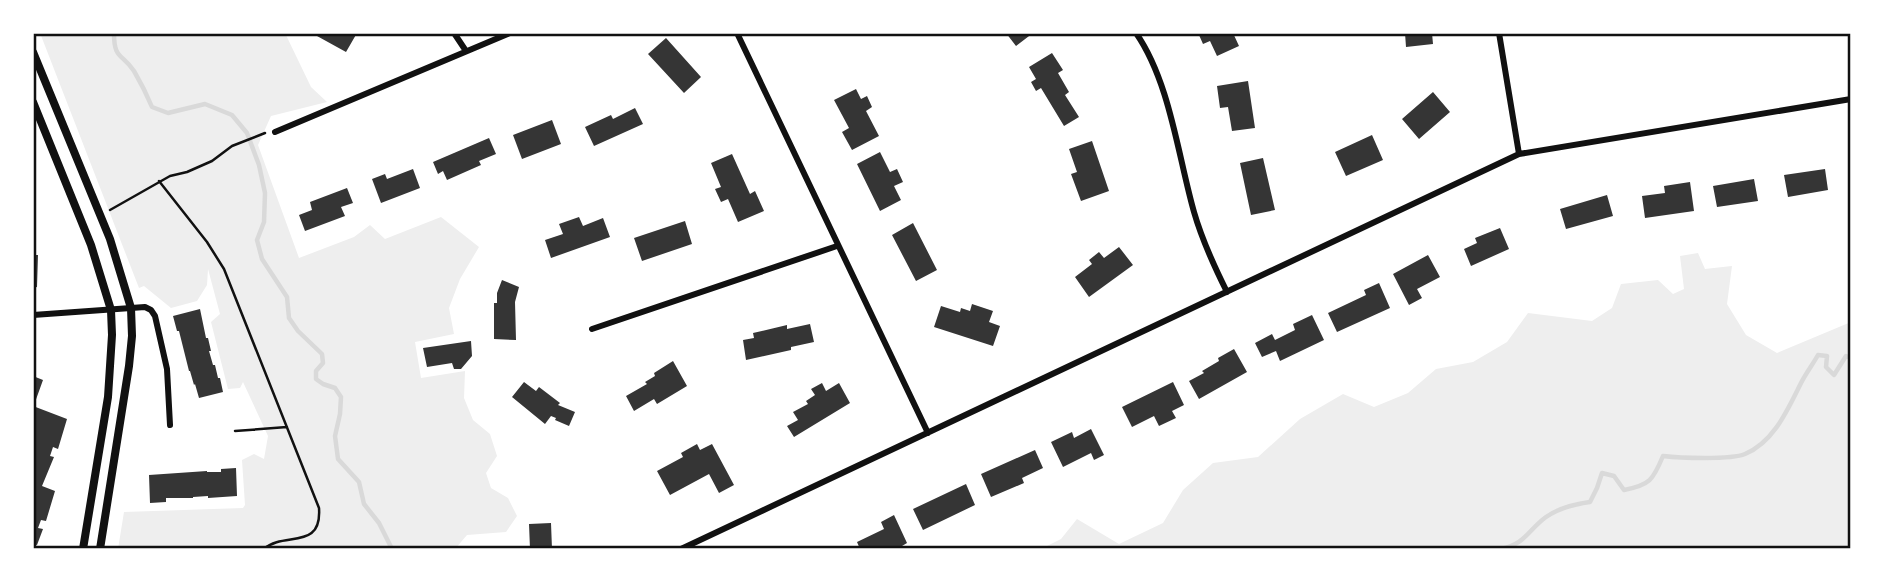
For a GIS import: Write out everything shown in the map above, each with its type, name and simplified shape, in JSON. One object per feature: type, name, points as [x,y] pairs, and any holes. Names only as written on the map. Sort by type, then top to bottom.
[{"type":"street","points":[[454,33],[466,51]]},
{"type":"street","points":[[275,132],[510,33]]},
{"type":"street","points":[[737,33],[928,433]]},
{"type":"street","points":[[1136,33],[1162,87],[1194,215],[1227,292]]},
{"type":"street","points":[[1499,33],[1519,153]]},
{"type":"street","points":[[33,52],[110,239],[131,309],[129,366],[100,549]]},
{"type":"street","points":[[681,549],[1519,153],[1851,99]]},
{"type":"street","points":[[33,102],[91,245],[111,310],[108,397],[83,549]]},
{"type":"street","points":[[593,329],[838,246]]},
{"type":"street","points":[[33,315],[148,308],[155,316],[167,369],[170,425]]},
{"type":"path","points":[[100,215],[159,181],[212,161],[232,146],[265,133]]},
{"type":"path","points":[[159,181],[207,242],[224,269],[319,508],[320,518],[316,528],[307,536],[280,541],[264,549]]},
{"type":"path","points":[[235,431],[287,427]]},
{"type":"shaded area","points":[[40,33],[285,33],[311,87],[327,102],[271,116],[258,145],[299,258],[354,237],[370,225],[385,239],[441,217],[479,247],[460,279],[449,308],[454,334],[415,342],[421,378],[465,371],[464,398],[473,420],[490,434],[497,456],[486,473],[491,488],[508,498],[517,516],[506,532],[467,535],[455,549],[118,549],[124,512],[243,508],[242,460],[254,454],[264,459],[268,436],[243,382],[240,388],[228,389],[211,322],[220,314],[208,269],[207,285],[197,301],[171,308],[144,286],[139,288]]},
{"type":"shaded area","points":[[1698,253],[1705,269],[1732,266],[1727,304],[1746,335],[1777,353],[1851,322],[1851,549],[1041,549],[1061,539],[1077,519],[1119,544],[1163,523],[1183,490],[1213,463],[1258,457],[1300,419],[1343,394],[1374,407],[1408,393],[1436,369],[1473,362],[1507,342],[1528,313],[1592,321],[1612,308],[1621,284],[1658,280],[1673,294],[1684,289],[1680,256]]},
{"type":"building","points":[[319,33],[357,33],[346,52],[317,36]]},
{"type":"building","points":[[1006,33],[1033,33],[1016,46]]},
{"type":"building","points":[[1233,33],[1239,46],[1217,56],[1210,41],[1203,44],[1199,35]]},
{"type":"building","points":[[1405,33],[1432,33],[1433,44],[1406,47]]},
{"type":"building","points":[[666,38],[701,77],[684,93],[648,54]]},
{"type":"building","points":[[1052,53],[1063,70],[1058,73],[1069,92],[1065,95],[1079,117],[1064,126],[1041,88],[1036,91],[1031,82],[1036,79],[1029,67]]},
{"type":"building","points":[[1248,81],[1255,128],[1232,131],[1228,107],[1220,108],[1217,86]]},
{"type":"building","points":[[856,89],[861,99],[867,96],[872,107],[866,111],[879,136],[852,150],[842,132],[849,128],[834,100]]},
{"type":"building","points":[[1433,92],[1450,112],[1419,139],[1402,119]]},
{"type":"building","points":[[635,108],[643,124],[594,146],[585,127],[611,115],[613,119]]},
{"type":"building","points":[[552,120],[561,144],[522,159],[513,135]]},
{"type":"building","points":[[1372,135],[1383,160],[1346,176],[1335,152]]},
{"type":"building","points":[[489,138],[496,154],[479,161],[481,165],[447,180],[443,171],[438,174],[433,162]]},
{"type":"building","points":[[1092,141],[1109,191],[1081,201],[1071,174],[1077,172],[1069,149]]},
{"type":"building","points":[[880,152],[890,172],[897,169],[903,182],[894,186],[901,200],[880,211],[857,164]]},
{"type":"building","points":[[732,154],[750,194],[755,191],[764,211],[738,222],[728,199],[721,202],[715,189],[721,187],[711,163]]},
{"type":"building","points":[[1263,158],[1275,210],[1251,215],[1240,163]]},
{"type":"building","points":[[413,169],[420,188],[381,203],[372,179],[385,174],[387,179]]},
{"type":"building","points":[[1825,169],[1828,190],[1788,197],[1784,175]]},
{"type":"building","points":[[1754,179],[1758,201],[1717,207],[1713,186]]},
{"type":"building","points":[[1690,182],[1694,211],[1645,218],[1642,196],[1665,193],[1664,186]]},
{"type":"building","points":[[347,188],[353,203],[341,207],[345,216],[305,231],[299,215],[312,210],[310,202]]},
{"type":"building","points":[[1607,195],[1613,216],[1566,229],[1560,209]]},
{"type":"building","points":[[579,217],[583,226],[603,218],[610,237],[551,258],[545,240],[563,234],[559,224]]},
{"type":"building","points":[[685,221],[692,244],[642,261],[634,238]]},
{"type":"building","points":[[913,223],[937,270],[916,281],[892,235]]},
{"type":"building","points":[[1500,228],[1509,249],[1471,266],[1464,249],[1477,243],[1475,238]]},
{"type":"building","points":[[1119,247],[1133,265],[1089,297],[1075,277],[1092,264],[1089,260],[1099,252],[1104,258]]},
{"type":"building","points":[[33,255],[38,255],[37,287],[33,288]]},
{"type":"building","points":[[1428,255],[1440,277],[1417,289],[1422,298],[1409,305],[1393,274]]},
{"type":"building","points":[[502,280],[519,287],[515,302],[516,340],[494,339],[494,303],[497,303],[497,293]]},
{"type":"building","points":[[1379,283],[1390,308],[1337,332],[1328,313],[1366,295],[1364,290]]},
{"type":"building","points":[[972,304],[993,311],[989,322],[1000,326],[993,346],[934,327],[941,306],[960,312],[961,308],[970,311]]},
{"type":"building","points":[[200,309],[209,351],[223,392],[199,398],[173,316]]},
{"type":"building","points":[[1312,315],[1324,340],[1280,361],[1276,351],[1262,357],[1255,343],[1272,334],[1275,340],[1295,330],[1293,324]]},
{"type":"building","points":[[810,324],[814,342],[746,360],[743,340],[754,338],[753,333],[787,325],[787,329]]},
{"type":"building","points":[[471,341],[472,356],[461,369],[454,369],[452,363],[427,367],[423,348]]},
{"type":"building","points":[[1234,349],[1247,372],[1199,399],[1189,381],[1204,373],[1202,371],[1219,361],[1218,358]]},
{"type":"building","points":[[673,361],[687,386],[657,404],[654,399],[634,411],[626,396],[647,384],[645,382],[655,376],[654,373]]},
{"type":"building","points":[[33,376],[43,380],[34,405],[33,405]]},
{"type":"building","points":[[524,382],[536,391],[539,387],[560,403],[558,405],[575,412],[569,426],[551,416],[545,424],[512,397]]},
{"type":"building","points":[[1173,382],[1184,405],[1172,411],[1176,418],[1159,426],[1154,416],[1132,427],[1122,407]]},
{"type":"building","points":[[822,383],[826,391],[839,383],[850,403],[794,437],[787,426],[798,420],[793,412],[808,404],[806,401],[815,395],[811,389]]},
{"type":"building","points":[[33,406],[67,419],[58,449],[53,447],[50,456],[54,457],[42,486],[55,491],[46,521],[41,520],[38,528],[43,529],[37,545],[33,544]]},
{"type":"building","points":[[1091,429],[1104,455],[1094,460],[1091,453],[1063,467],[1051,442],[1072,432],[1074,438]]},
{"type":"building","points":[[697,444],[700,450],[712,444],[734,485],[719,493],[709,474],[670,495],[657,471],[683,457],[681,453]]},
{"type":"building","points":[[1035,450],[1043,468],[1022,478],[1024,483],[991,497],[981,474]]},
{"type":"building","points":[[236,468],[237,496],[166,498],[166,502],[150,503],[149,475],[221,472],[221,469]]},
{"type":"building","points":[[966,484],[975,505],[923,530],[913,509]]},
{"type":"building","points":[[894,515],[907,543],[897,549],[860,549],[857,542],[884,529],[881,522]]},
{"type":"building","points":[[551,523],[552,549],[530,549],[529,524]]},
{"type":"waterway","points":[[114,33],[117,52],[134,71],[152,107],[168,113],[205,104],[232,115],[247,133],[259,165],[265,193],[264,222],[257,240],[262,259],[287,297],[289,318],[298,331],[322,354],[323,363],[316,371],[316,379],[335,388],[341,397],[335,436],[338,459],[359,482],[364,504],[379,523],[392,549]]},
{"type":"waterway","points":[[1500,549],[1521,541],[1551,514],[1590,502],[1602,473],[1614,476],[1624,490],[1650,480],[1663,456],[1729,457],[1755,449],[1779,424],[1818,355],[1827,356],[1826,367],[1834,375],[1846,356],[1851,358]]}]
